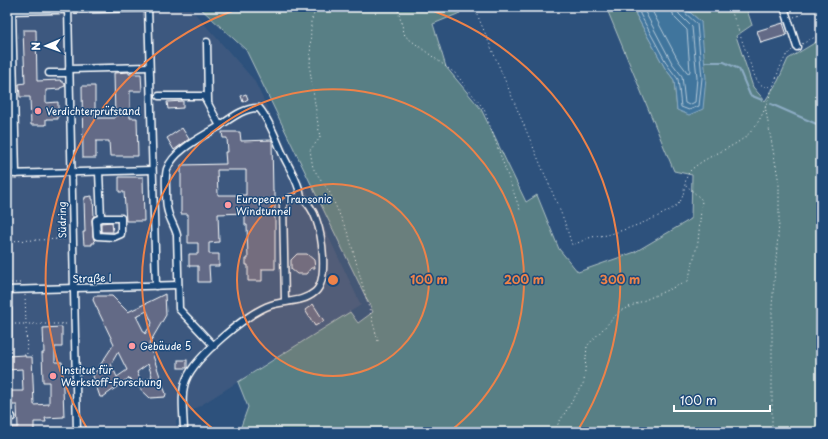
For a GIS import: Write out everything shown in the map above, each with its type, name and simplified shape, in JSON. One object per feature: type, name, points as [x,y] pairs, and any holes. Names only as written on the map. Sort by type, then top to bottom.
[{"type":"street","points":[[16,174],[9,10],[148,7],[156,286]]},
{"type":"street","points":[[784,7],[797,47]]},
{"type":"street","name":"Südring","points":[[68,8],[77,432]]},
{"type":"street","points":[[207,42],[209,104]]},
{"type":"street","points":[[49,73],[149,67]]},
{"type":"street","points":[[159,96],[204,96],[220,126]]},
{"type":"street","points":[[214,346],[179,309],[177,235],[167,211],[167,169],[179,152],[246,110],[259,108],[267,120],[295,178],[301,197]]},
{"type":"street","points":[[7,174],[152,170]]},
{"type":"street","points":[[100,172],[101,218]]},
{"type":"street","points":[[184,432],[184,389],[185,381],[190,372],[214,346],[233,328],[243,321],[270,305],[285,301],[302,300],[316,292],[321,282],[324,273],[323,252],[317,219],[308,203],[301,197],[291,197],[286,200],[283,205],[285,301]]},
{"type":"street","points":[[101,218],[121,218],[121,234],[114,236],[97,236],[96,220],[101,218]]},
{"type":"street","name":"Straße I","points":[[7,290],[178,286]]},
{"type":"path","points":[[316,7],[311,21],[310,70],[320,138],[310,150],[313,168],[330,193],[349,236],[378,341]]},
{"type":"path","points":[[398,7],[405,36],[456,74],[484,109],[520,210]]},
{"type":"path","points":[[474,7],[564,220],[572,245],[591,237],[607,235],[638,225],[666,212],[678,204],[682,198],[685,184],[691,170],[706,159],[744,138],[759,122],[772,86],[786,56],[797,47],[821,34]]},
{"type":"path","points":[[730,7],[755,77],[759,84],[766,87],[772,86]]},
{"type":"path","points":[[788,19],[804,14]]},
{"type":"path","points":[[765,106],[779,183],[779,224],[772,306],[772,432]]},
{"type":"path","points":[[555,432],[558,424],[584,382],[586,346],[620,311],[688,281],[698,242],[702,200],[685,184]]},
{"type":"path","points":[[56,239],[68,223]]},
{"type":"path","points":[[7,241],[68,239]]},
{"type":"path","points":[[25,294],[27,357]]},
{"type":"path","points":[[7,324],[74,324]]},
{"type":"shaded area","points":[[7,7],[189,7],[254,80],[361,305],[176,421],[177,432],[7,432]],"holes":[[[154,66],[157,189],[155,124]]]},
{"type":"green space","points":[[199,7],[458,7],[460,13],[433,24],[446,67],[481,109],[526,202],[537,195],[559,249],[578,272],[635,252],[691,219],[692,175],[674,171],[606,7],[635,7],[636,15],[665,68],[674,80],[677,110],[701,22],[684,7],[746,7],[752,25],[736,36],[753,87],[765,101],[778,81],[788,59],[821,39],[821,432],[239,432],[248,407],[238,382],[350,312],[358,323],[373,312],[246,50]]},
{"type":"water","points":[[635,7],[684,7],[701,22],[706,78],[703,109],[689,115],[677,110],[674,80],[665,68],[636,15]]},
{"type":"building","points":[[783,23],[787,35],[761,43],[757,31]]},
{"type":"building","points":[[23,30],[36,30],[37,81],[60,80],[65,84],[65,86],[60,89],[46,90],[46,103],[58,102],[58,119],[46,119],[46,125],[31,125],[30,97],[20,97],[19,84],[25,83]]},
{"type":"building","points":[[129,72],[129,74],[141,74],[142,91],[130,91],[130,118],[137,118],[138,156],[110,156],[109,141],[96,141],[96,158],[83,158],[82,86],[95,86],[95,118],[115,118],[114,73]]},
{"type":"building","points":[[246,94],[248,99],[243,102],[241,96]]},
{"type":"building","points":[[183,101],[183,108],[168,109],[167,102]]},
{"type":"building","points":[[182,128],[189,139],[174,150],[167,138]]},
{"type":"building","name":"European Transonic Windtunnel","points":[[222,132],[240,132],[241,141],[272,140],[273,192],[275,192],[275,269],[262,269],[262,281],[248,281],[248,265],[246,265],[246,259],[248,259],[247,225],[245,225],[245,213],[218,214],[219,242],[209,243],[209,254],[219,254],[219,266],[209,266],[210,282],[198,282],[198,266],[189,266],[189,254],[198,254],[198,243],[188,243],[188,214],[181,214],[181,165],[226,164],[225,152],[228,152],[227,138],[223,138]],"holes":[[[217,170],[246,170],[246,195],[218,195]]]},
{"type":"building","points":[[119,177],[143,177],[144,221],[126,221],[124,192],[119,192]]},
{"type":"building","points":[[92,196],[94,216],[92,220],[93,236],[95,243],[92,243],[92,245],[84,245],[84,199],[85,197]]},
{"type":"building","points":[[112,222],[113,232],[101,232],[101,223]]},
{"type":"building","points":[[297,254],[307,254],[314,260],[315,268],[311,268],[306,274],[297,274],[291,269],[291,260]]},
{"type":"building","name":"Gebäude 5","points":[[165,294],[166,315],[149,344],[166,394],[165,397],[150,398],[129,378],[103,397],[100,397],[93,376],[114,344],[93,300],[94,296],[112,296],[128,312]],"holes":[[[147,311],[152,323],[145,334],[136,316]],[[118,352],[127,370],[117,377],[111,364]],[[148,364],[152,376],[144,382],[139,377],[137,372]]]},
{"type":"building","points":[[313,304],[324,321],[315,326],[305,310]]},
{"type":"building","points":[[7,308],[12,308],[12,337],[7,337]]},
{"type":"building","name":"Institut für Werkstoff-Forschung","points":[[62,327],[62,347],[55,347],[55,362],[62,362],[64,417],[45,418],[46,422],[34,422],[34,432],[7,432],[7,427],[18,427],[17,405],[11,405],[11,391],[23,391],[22,369],[7,370],[7,356],[25,355],[25,357],[32,357],[34,405],[49,404],[49,382],[43,382],[43,328]]},
{"type":"building","points":[[178,360],[187,360],[187,368],[178,368]]},
{"type":"waterway","points":[[705,62],[724,62],[739,69],[750,95],[762,100]]},
{"type":"waterway","points":[[771,104],[821,126]]},
{"type":"place","name":"Verdichterprüfstand","points":[[38,111]]},
{"type":"place","name":"European Transonic Windtunnel","points":[[228,205]]},
{"type":"place","name":"Gebäude 5","points":[[132,346]]},
{"type":"place","name":"Institut für Werkstoff-Forschung","points":[[53,376]]}]
